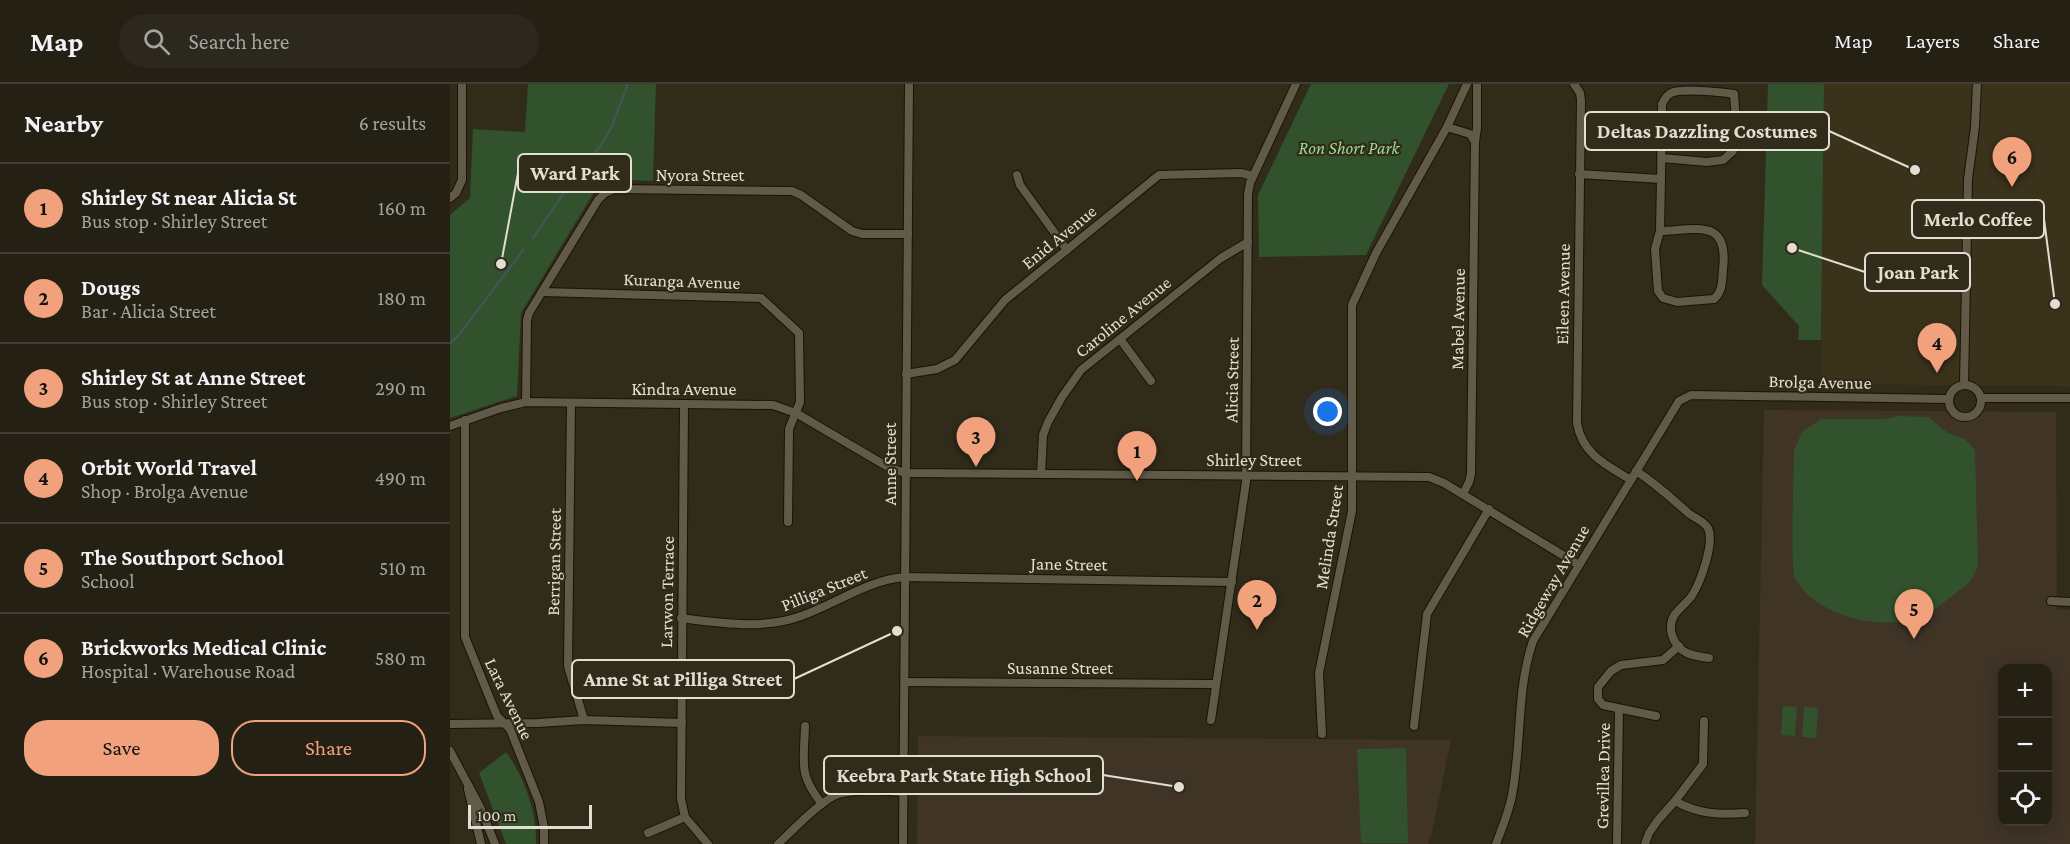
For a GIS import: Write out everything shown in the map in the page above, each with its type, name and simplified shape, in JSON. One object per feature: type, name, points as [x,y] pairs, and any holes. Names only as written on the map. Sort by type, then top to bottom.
[{"type":"street","points":[[450,198],[456,193],[462,180],[462,84]]},
{"type":"street","name":"Anne Street","points":[[903,844],[909,84]]},
{"type":"street","name":"Alicia Street","points":[[1211,720],[1246,475],[1248,194],[1253,176],[1296,84]]},
{"type":"street","name":"Melinda Street","points":[[1322,734],[1319,673],[1349,528],[1353,476],[1352,305],[1376,253],[1447,127],[1467,84]]},
{"type":"street","name":"Mabel Avenue","points":[[1463,494],[1471,474],[1474,142],[1477,128],[1477,84]]},
{"type":"street","name":"Eileen Avenue","points":[[1574,84],[1580,93],[1581,100],[1577,423],[1581,440],[1590,453],[1631,480]]},
{"type":"street","points":[[1964,384],[1968,179],[1975,127],[1977,84]]},
{"type":"street","points":[[1660,231],[1706,230],[1716,233],[1722,239],[1725,254],[1720,293],[1714,299],[1677,302],[1663,298],[1658,291],[1655,249],[1660,231],[1662,104],[1672,92],[1714,90],[1734,94],[1736,121],[1733,151],[1723,160],[1707,162],[1662,158]]},
{"type":"street","points":[[1447,127],[1470,134],[1474,142]]},
{"type":"street","name":"Enid Avenue","points":[[906,374],[937,369],[955,360],[1005,300],[1159,175],[1165,173],[1241,173],[1253,176]]},
{"type":"street","points":[[1579,174],[1661,179]]},
{"type":"street","points":[[1017,175],[1020,185],[1067,250]]},
{"type":"street","name":"Nyora Street","points":[[526,402],[527,320],[531,308],[605,192],[614,189],[792,191],[852,231],[862,234],[908,234]]},
{"type":"street","name":"Caroline Avenue","points":[[1041,474],[1043,435],[1062,397],[1081,370],[1221,258],[1248,242]]},
{"type":"street","name":"Kuranga Avenue","points":[[542,292],[761,298],[799,333],[800,402],[795,414]]},
{"type":"street","points":[[1120,339],[1152,381]]},
{"type":"street","points":[[1964,384],[1974,387],[1981,398],[1981,403],[1977,412],[1961,417],[1953,412],[1948,399],[1955,387],[1964,384]]},
{"type":"street","name":"Ridgeway Avenue","points":[[1496,844],[1512,795],[1530,650],[1543,623],[1680,401],[1692,395]]},
{"type":"street","name":"Brolga Avenue","points":[[1692,395],[1948,399]]},
{"type":"street","points":[[1981,398],[2070,398]]},
{"type":"street","name":"Kindra Avenue","points":[[450,426],[508,405],[526,402],[773,405],[795,414],[878,462],[905,473]]},
{"type":"street","name":"Berrigan Street","points":[[571,403],[568,666],[584,720]]},
{"type":"street","name":"Larwon Terrace","points":[[684,404],[681,799],[686,817],[708,844]]},
{"type":"street","points":[[788,522],[789,429],[795,414]]},
{"type":"street","name":"Lara Avenue","points":[[465,420],[465,637],[497,716],[510,729],[539,801],[544,828],[544,844]]},
{"type":"street","points":[[1636,471],[1668,494],[1709,530],[1711,542],[1709,553],[1694,592],[1674,615],[1672,621],[1672,637],[1679,646],[1693,655],[1709,658]]},
{"type":"street","name":"Shirley Street","points":[[905,473],[1430,477],[1489,509],[1579,565]]},
{"type":"street","points":[[1414,726],[1427,615],[1489,509]]},
{"type":"street","name":"Pilliga Street","points":[[681,618],[733,623],[777,623],[800,617],[869,586],[905,577]]},
{"type":"street","name":"Jane Street","points":[[905,577],[1232,582]]},
{"type":"street","points":[[2051,602],[2070,602]]},
{"type":"street","name":"Grevillea Drive","points":[[1656,716],[1608,707],[1598,699],[1598,687],[1605,677],[1621,665],[1663,660],[1679,646]]},
{"type":"street","name":"Susanne Street","points":[[905,682],[1215,684]]},
{"type":"street","name":"Grevillea Drive","points":[[1617,844],[1619,709]]},
{"type":"street","points":[[450,724],[584,720],[682,723]]},
{"type":"street","points":[[1646,844],[1649,833],[1703,764],[1704,721]]},
{"type":"street","points":[[805,726],[803,769],[805,779],[822,804]]},
{"type":"street","points":[[450,751],[480,807],[495,844]]},
{"type":"street","points":[[467,784],[481,844]]},
{"type":"street","points":[[778,844],[836,794],[904,792]]},
{"type":"street","points":[[1675,801],[1686,808],[1706,813],[1745,813]]},
{"type":"street","points":[[648,833],[686,817]]},
{"type":"shaded area","points":[[1824,84],[2070,84],[2070,386],[1821,384]]},
{"type":"shaded area","points":[[1764,410],[2056,412],[2057,609],[2070,610],[2070,844],[1755,844]]},
{"type":"shaded area","points":[[918,736],[1451,740],[1428,844],[917,844]]},
{"type":"green space","points":[[528,84],[656,84],[653,181],[602,179],[521,313],[517,396],[450,418],[450,215],[470,198],[473,129],[525,132]]},
{"type":"green space","name":"Ron Short Park","points":[[1311,84],[1449,84],[1366,255],[1259,257],[1258,195]]},
{"type":"green space","points":[[1768,84],[1824,84],[1821,340],[1798,340],[1799,326],[1762,285]]},
{"type":"green space","points":[[1898,416],[1928,417],[1948,433],[1965,439],[1975,450],[1978,566],[1968,583],[1923,616],[1902,622],[1884,623],[1849,617],[1832,611],[1817,602],[1795,578],[1792,538],[1794,450],[1802,432],[1821,419],[1886,419]]},
{"type":"green space","points":[[1783,706],[1797,707],[1795,736],[1781,735]]},
{"type":"green space","points":[[1804,707],[1818,708],[1816,738],[1802,737]]},
{"type":"green space","points":[[1406,748],[1408,843],[1361,843],[1357,749]]},
{"type":"green space","points":[[506,752],[519,773],[532,808],[536,844],[506,844],[479,773]]},
{"type":"waterway","points":[[533,238],[579,171],[601,145],[611,128],[628,84]]},
{"type":"waterway","points":[[450,344],[524,249]]},
{"type":"place","name":"Deltas Dazzling Costumes","points":[[1915,170]]},
{"type":"place","name":"Brickworks Medical Clinic","points":[[2012,187]]},
{"type":"place","name":"Joan Park","points":[[1792,248]]},
{"type":"place","name":"Ward Park","points":[[501,264]]},
{"type":"place","name":"Merlo Coffee","points":[[2055,304]]},
{"type":"place","name":"Orbit World Travel","points":[[1937,373]]},
{"type":"place","name":"Shirley St at Anne Street","points":[[976,467]]},
{"type":"place","name":"Shirley St near Alicia St","points":[[1137,481]]},
{"type":"place","name":"Dougs","points":[[1257,630]]},
{"type":"place","name":"Anne St at Pilliga Street","points":[[897,631]]},
{"type":"place","name":"The Southport School","points":[[1914,639]]},
{"type":"place","name":"Keebra Park State High School","points":[[1179,787]]}]
